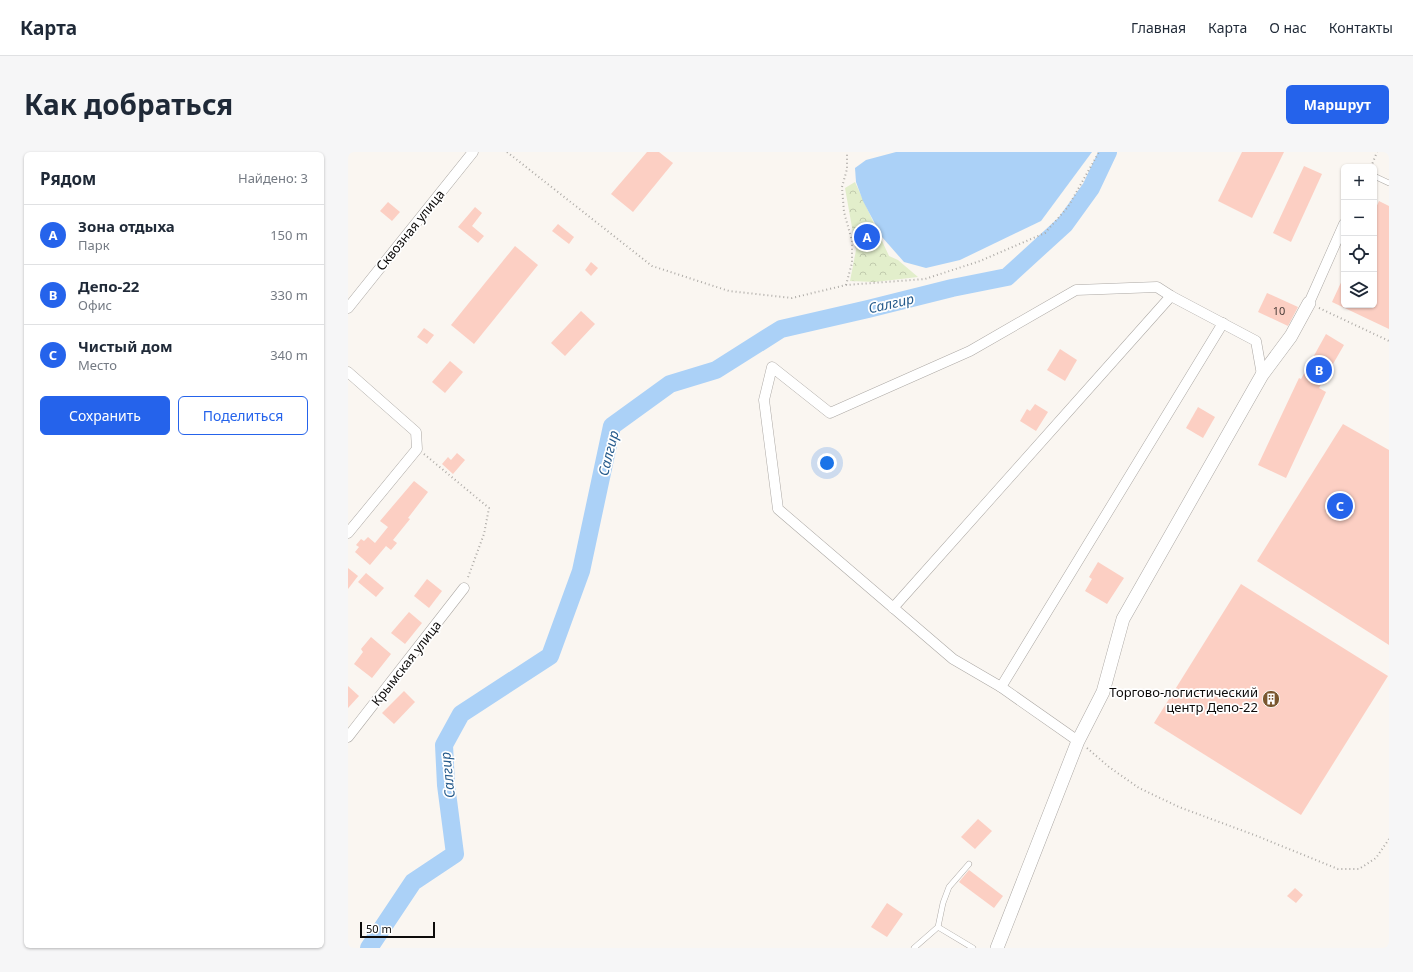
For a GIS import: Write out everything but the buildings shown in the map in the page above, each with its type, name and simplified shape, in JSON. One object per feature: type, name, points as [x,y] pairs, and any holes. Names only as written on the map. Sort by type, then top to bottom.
[{"type":"street","name":"Сквозная улица","points":[[348,308],[469,154]]},
{"type":"street","points":[[997,948],[1078,740],[1103,692],[1123,619],[1262,375],[1291,336],[1309,303],[1341,231]]},
{"type":"street","points":[[1078,740],[1001,687],[953,659],[778,509],[764,400],[772,367],[830,413],[970,351],[1076,290],[1157,287],[1256,341],[1262,375]]},
{"type":"street","points":[[893,608],[1171,296]]},
{"type":"street","points":[[1001,687],[1223,323]]},
{"type":"street","points":[[348,372],[416,432],[417,448],[348,533]]},
{"type":"street","name":"Крымская улица","points":[[348,737],[464,588]]},
{"type":"lane","points":[[1377,177],[1389,183]]},
{"type":"lane","points":[[914,948],[938,926],[943,903],[949,887],[969,864]]},
{"type":"lane","points":[[938,926],[973,948]]},
{"type":"path","points":[[507,152],[652,266],[729,291],[792,298],[846,285],[925,279],[980,261],[1045,233],[1068,207],[1099,152]]},
{"type":"path","points":[[846,285],[852,263],[852,241],[844,212],[842,187],[847,169],[847,152]]},
{"type":"path","points":[[1372,164],[1377,152]]},
{"type":"path","points":[[1309,303],[1389,341]]},
{"type":"path","points":[[417,448],[489,508],[484,534],[464,588]]},
{"type":"path","points":[[1078,740],[1109,767],[1139,788],[1179,808],[1257,836],[1338,870],[1359,869],[1376,858],[1389,839]]},
{"type":"green space","points":[[855,182],[889,256],[898,260],[918,277],[875,282],[850,281],[856,250],[845,188]]},
{"type":"water","points":[[896,152],[1092,152],[1041,221],[960,260],[926,268],[904,262],[882,237],[863,201],[856,182],[855,168],[866,160]]},
{"type":"waterway","name":"Салгир","points":[[369,948],[413,882],[455,854],[446,785],[444,745],[461,714],[550,656],[581,571],[612,426],[670,384],[716,370],[781,329],[952,288],[1007,277],[1065,224],[1091,188],[1108,152]]},
{"type":"place","name":"Зона отдыха","points":[[867,237]]},
{"type":"place","name":"Депо-22","points":[[1319,370]]},
{"type":"place","name":"Чистый дом","points":[[1340,506]]},
{"type":"place","name":"Торгово-логистический центр Депо-22","points":[[1271,699]]}]
